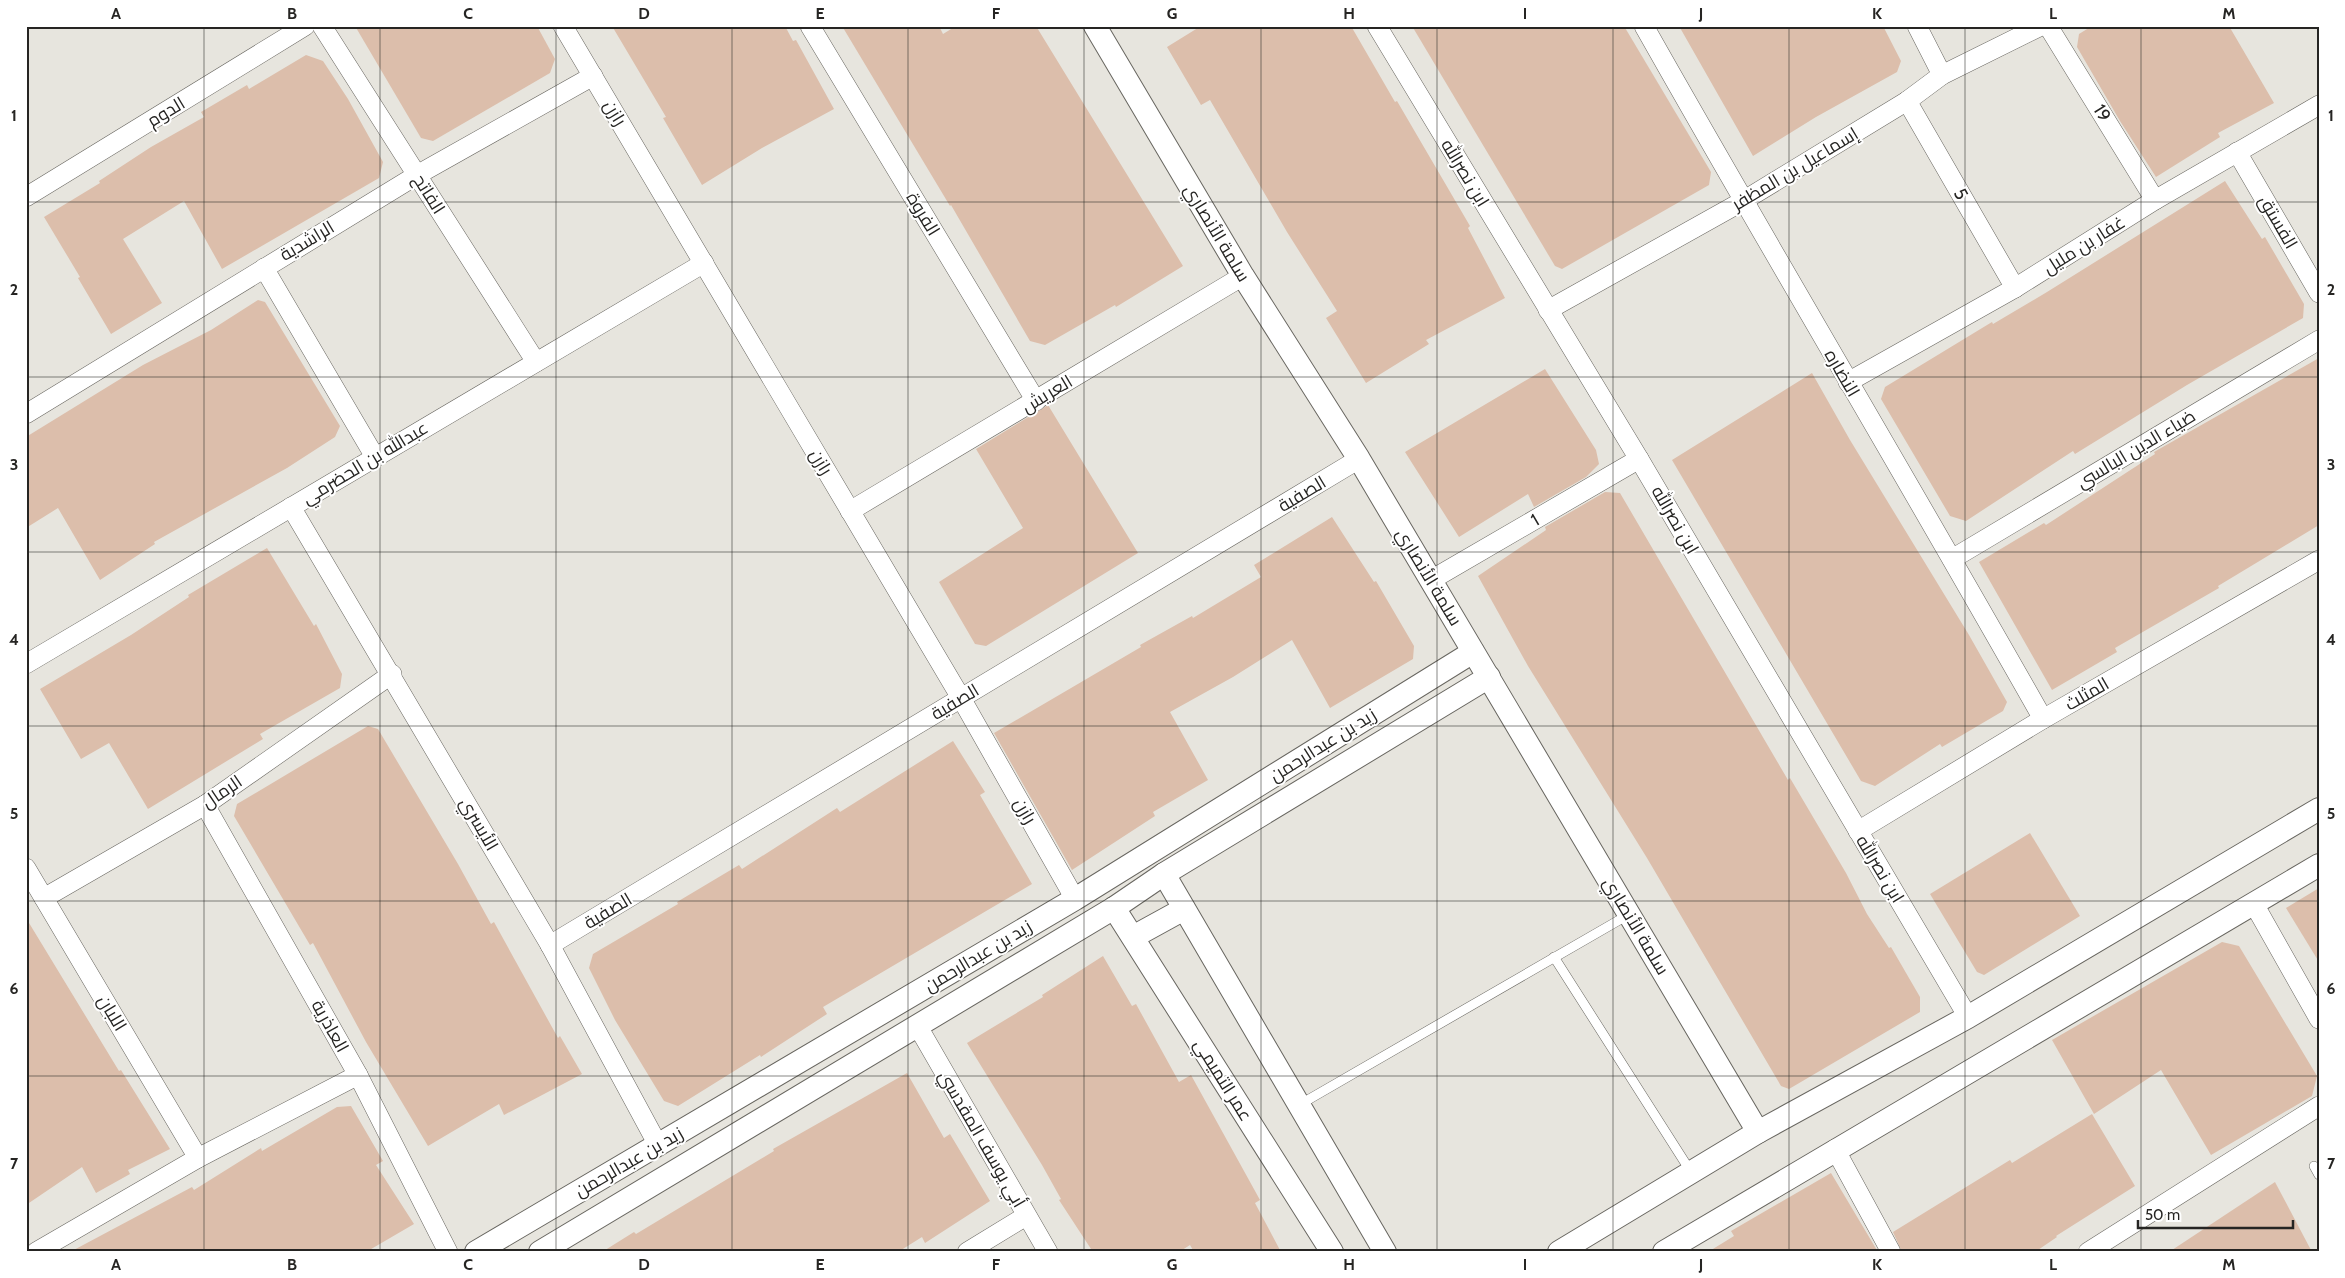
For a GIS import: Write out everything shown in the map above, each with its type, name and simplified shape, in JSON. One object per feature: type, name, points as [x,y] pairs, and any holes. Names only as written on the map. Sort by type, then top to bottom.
[{"type":"street","name":"الدوم","points":[[26,197],[305,26]]},
{"type":"street","name":"الفاتح","points":[[322,26],[536,362]]},
{"type":"street","name":"رازن","points":[[564,26],[961,698],[1075,899]]},
{"type":"street","name":"الفروة","points":[[810,26],[1036,401]]},
{"type":"street","name":"ابن نصرالله","points":[[1377,26],[1639,459],[1968,1017]]},
{"type":"street","name":"النضاره","points":[[1644,26],[1743,201],[1952,559],[2042,719]]},
{"type":"street","points":[[1917,26],[1942,75]]},
{"type":"street","name":"إسماعيل بن المظفر","points":[[1548,310],[1743,201],[1907,101],[1942,75],[2041,26]]},
{"type":"street","name":"19","points":[[2048,26],[2155,200]]},
{"type":"street","name":"سلمة الأنصاري","points":[[1099,28],[1242,276],[1359,460],[1758,1132]]},
{"type":"street","name":"الراشدية","points":[[26,414],[416,175],[593,76]]},
{"type":"street","name":"5","points":[[1907,101],[2015,288]]},
{"type":"street","name":"غفار بن مليل","points":[[1848,382],[2015,288],[2155,200],[2319,105]]},
{"type":"street","name":"الفستق","points":[[2237,152],[2319,293]]},
{"type":"street","name":"عبدالله بن الحضرمي","points":[[26,664],[704,263]]},
{"type":"street","points":[[264,268],[375,457]]},
{"type":"street","name":"العريش","points":[[850,511],[1242,276]]},
{"type":"street","name":"ضياء الدين البالسي","points":[[1952,559],[2319,340]]},
{"type":"street","name":"1","points":[[1431,580],[1639,459]]},
{"type":"street","name":"الصفية","points":[[550,945],[1359,460]]},
{"type":"street","name":"الأيسري","points":[[291,507],[392,674],[550,945],[658,1145]]},
{"type":"street","name":"المثلث","points":[[1858,831],[2042,719],[2319,560]]},
{"type":"street","name":"زيد بن عبدالرحمن","points":[[476,1252],[1075,899],[1473,652]]},
{"type":"street","name":"الرمال","points":[[44,898],[204,805],[392,674]]},
{"type":"street","name":"زيد بن عبدالرحمن","points":[[540,1252],[1114,908],[1164,874],[1488,678]]},
{"type":"street","name":"العاذرية","points":[[204,805],[358,1075],[448,1252]]},
{"type":"street","points":[[1560,1252],[1758,1132],[1968,1017],[2319,809]]},
{"type":"street","points":[[1664,1252],[1835,1149],[2319,865]]},
{"type":"street","name":"اللبان","points":[[26,868],[198,1158]]},
{"type":"street","points":[[1164,874],[1385,1252]]},
{"type":"street","points":[[2254,904],[2319,1020]]},
{"type":"street","name":"عمر التميمي","points":[[1114,908],[1332,1252]]},
{"type":"street","points":[[1133,937],[1184,909]]},
{"type":"street","name":"أبي يوسف المقدسي","points":[[917,1025],[1048,1252]]},
{"type":"street","points":[[36,1252],[198,1158],[358,1075]]},
{"type":"street","points":[[2088,1252],[2319,1106]]},
{"type":"street","points":[[1835,1149],[1891,1252]]},
{"type":"street","points":[[967,1252],[1026,1216]]},
{"type":"lane","points":[[1299,1105],[1629,914]]},
{"type":"lane","points":[[1554,957],[1691,1172]]},
{"type":"lane","points":[[2314,1166],[2319,1175]]},
{"type":"building","points":[[355,26],[537,26],[555,59],[550,73],[433,141],[421,138]]},
{"type":"building","points":[[612,26],[785,26],[793,41],[796,40],[834,109],[762,148],[702,185],[663,118],[666,117]]},
{"type":"building","points":[[842,26],[939,26],[943,34],[956,26],[1036,26],[1183,266],[1116,307],[1115,305],[1045,345],[1030,341],[951,205]]},
{"type":"building","points":[[1201,26],[1351,26],[1470,226],[1468,228],[1505,298],[1426,340],[1429,344],[1366,383],[1326,318],[1337,311],[1287,232],[1210,100],[1201,105],[1167,47]]},
{"type":"building","points":[[1412,26],[1624,26],[1711,172],[1709,185],[1562,269],[1555,266]]},
{"type":"building","points":[[1679,26],[1883,26],[1901,61],[1897,72],[1816,117],[1753,156]]},
{"type":"building","points":[[2092,26],[2229,26],[2274,103],[2218,133],[2220,137],[2156,177],[2120,121],[2077,47],[2079,34]]},
{"type":"building","points":[[306,55],[323,61],[348,99],[383,162],[379,178],[222,269],[184,201],[123,239],[162,303],[111,334],[44,217],[100,183],[99,181],[151,147],[204,117],[201,112],[247,85],[249,89]]},
{"type":"building","points":[[2225,181],[2262,239],[2265,237],[2304,304],[2303,318],[2187,385],[2075,454],[2073,451],[1966,521],[1950,516],[1881,399],[1885,387],[1992,322],[1993,324],[2047,292]]},
{"type":"building","points":[[258,300],[265,302],[340,426],[335,437],[287,468],[154,542],[155,544],[100,580],[58,508],[26,528],[26,437],[143,365],[211,330]]},
{"type":"building","points":[[2319,358],[2319,525],[2218,586],[2219,588],[2115,648],[2117,652],[2052,690],[1979,562],[2044,523],[2046,525],[2155,454],[2154,452]]},
{"type":"building","points":[[1545,369],[1596,450],[1599,464],[1586,477],[1534,507],[1528,494],[1459,537],[1405,452]]},
{"type":"building","points":[[1812,373],[2007,702],[2003,711],[1942,747],[1940,744],[1875,786],[1861,781],[1672,460]]},
{"type":"building","points":[[1048,405],[1138,553],[986,646],[975,644],[939,582],[1023,528],[976,449]]},
{"type":"building","points":[[1605,492],[1620,493],[1788,780],[1790,778],[1846,873],[1867,914],[1889,948],[1891,947],[1920,997],[1920,1012],[1789,1089],[1781,1086],[1647,858],[1528,666],[1478,576],[1546,530],[1545,527]]},
{"type":"building","points":[[1332,517],[1374,582],[1376,581],[1414,646],[1413,659],[1330,708],[1292,640],[1233,677],[1170,712],[1208,780],[1153,812],[1155,816],[1072,870],[994,733],[1141,647],[1140,645],[1192,616],[1193,618],[1261,577],[1254,565]]},
{"type":"building","points":[[267,548],[314,626],[316,624],[342,674],[340,688],[260,734],[263,739],[148,809],[109,743],[81,759],[40,689],[131,635],[189,597],[188,595]]},
{"type":"building","points":[[368,726],[378,729],[458,864],[491,924],[494,922],[558,1038],[560,1036],[582,1074],[504,1115],[499,1104],[428,1146],[366,1042],[313,943],[310,945],[234,816],[237,804]]},
{"type":"building","points":[[953,741],[985,792],[980,795],[1032,884],[823,1007],[827,1014],[761,1057],[760,1055],[678,1106],[664,1101],[615,1020],[589,968],[593,954],[678,904],[677,902],[739,865],[742,869],[837,808],[840,812]]},
{"type":"building","points":[[2030,833],[2080,916],[1984,975],[1977,972],[1930,894]]},
{"type":"building","points":[[2319,888],[2319,962],[2286,908]]},
{"type":"building","points":[[26,918],[119,1071],[121,1070],[170,1149],[128,1170],[130,1174],[96,1193],[82,1167],[26,1205]]},
{"type":"building","points":[[2222,942],[2239,946],[2317,1076],[2312,1096],[2211,1155],[2161,1070],[2094,1114],[2052,1040]]},
{"type":"building","points":[[1103,956],[1132,1006],[1136,1004],[1179,1082],[1191,1075],[1260,1200],[1255,1203],[1281,1252],[1194,1252],[1190,1245],[1179,1252],[1093,1252],[1059,1200],[1061,1199],[1042,1165],[967,1043],[1043,997],[1042,995]]},
{"type":"building","points":[[907,1073],[944,1138],[950,1134],[990,1201],[925,1243],[922,1237],[898,1252],[602,1252],[634,1232],[636,1234],[774,1151],[773,1149]]},
{"type":"building","points":[[351,1106],[383,1161],[376,1165],[414,1224],[366,1252],[70,1252],[192,1187],[194,1190],[261,1148],[262,1151],[337,1107]]},
{"type":"building","points":[[2092,1114],[2135,1186],[2056,1236],[2035,1252],[1902,1252],[1893,1232],[2010,1160],[2012,1163]]},
{"type":"building","points":[[1831,1173],[1878,1252],[1708,1252],[1734,1236],[1731,1231]]},
{"type":"building","points":[[2275,1182],[2312,1252],[2169,1252]]}]
